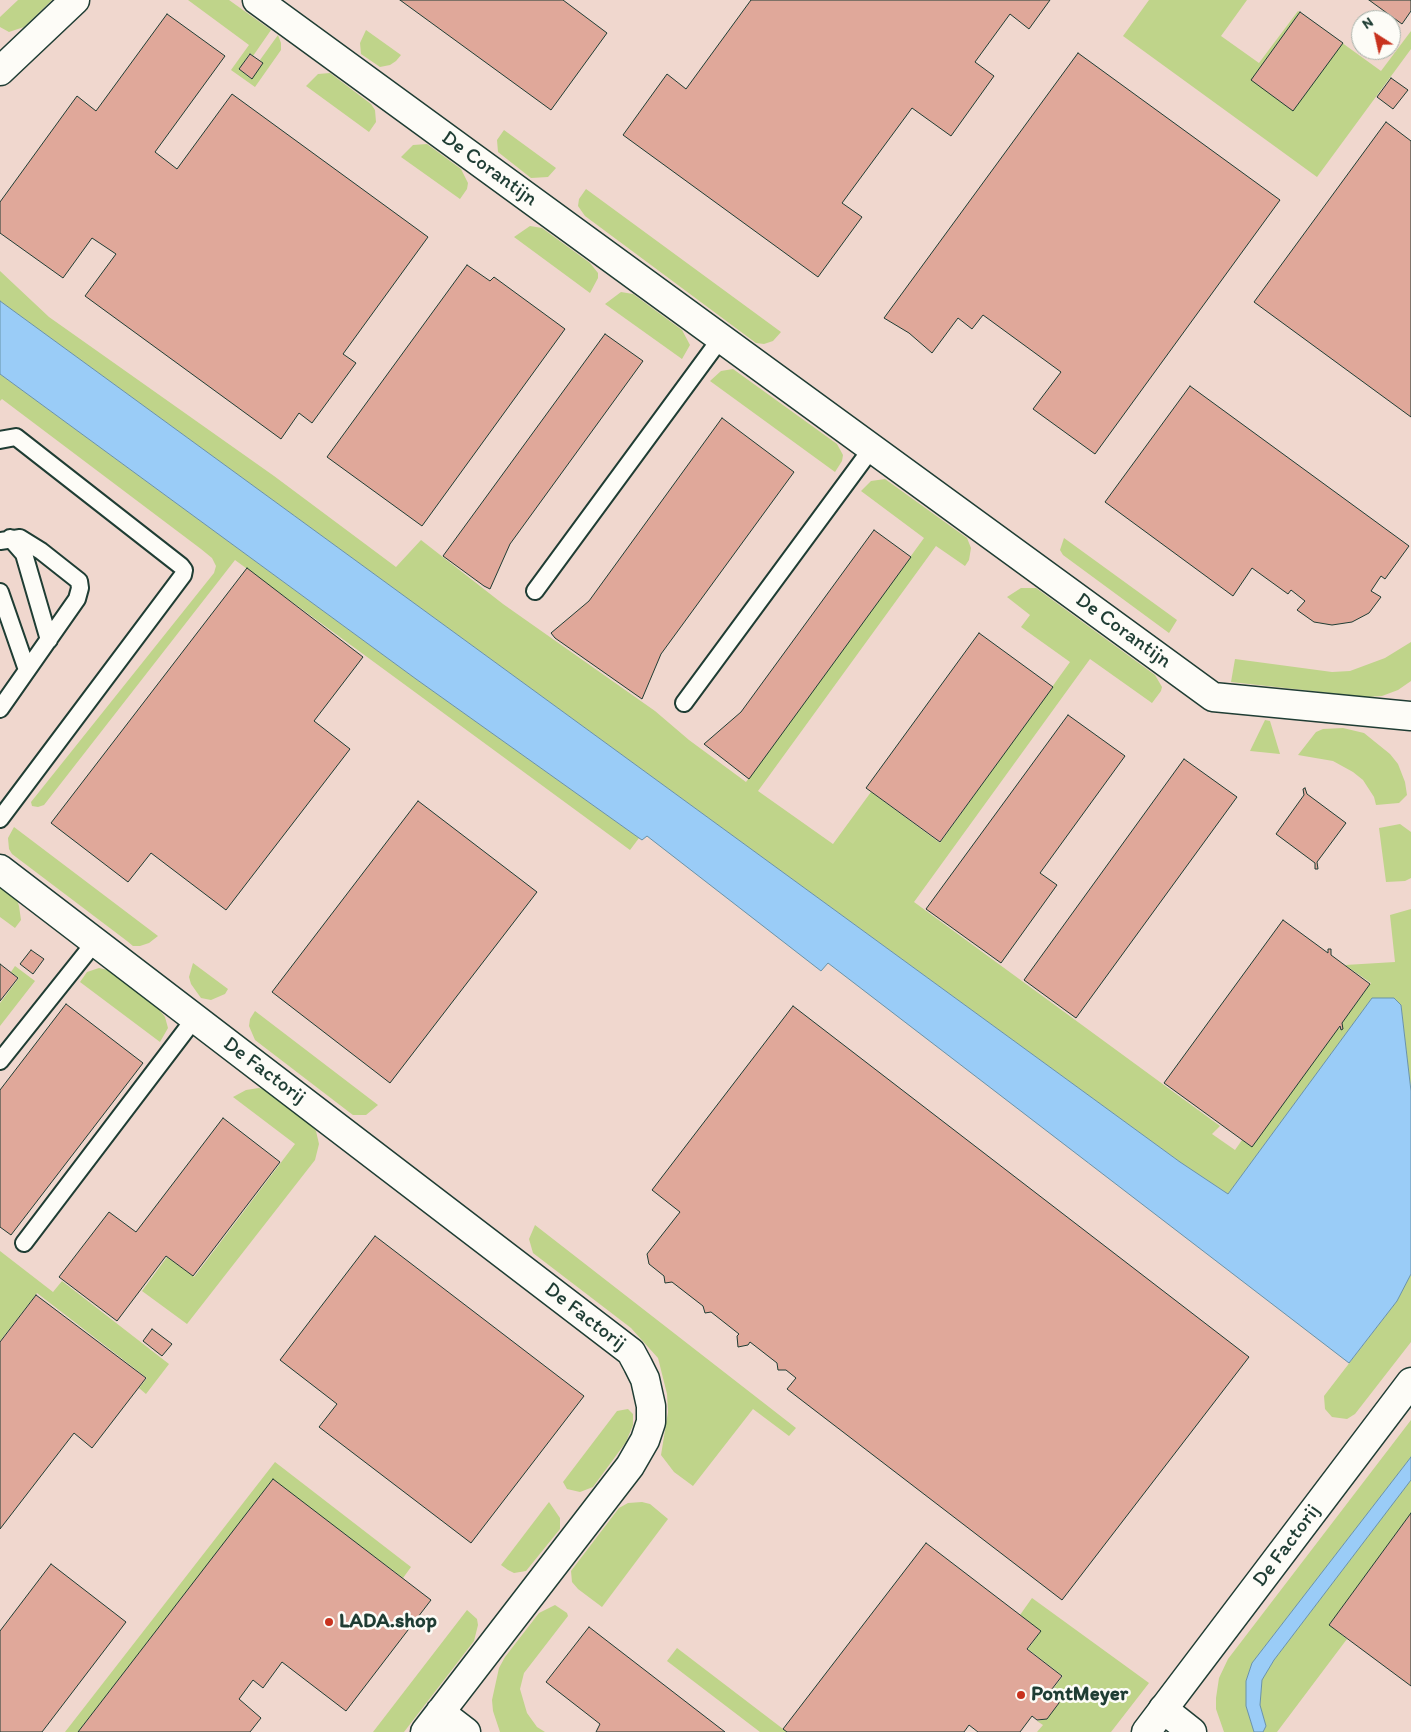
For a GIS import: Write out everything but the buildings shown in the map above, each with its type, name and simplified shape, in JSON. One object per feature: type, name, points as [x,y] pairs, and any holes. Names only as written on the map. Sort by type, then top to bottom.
[{"type":"street","points":[[0,71],[75,0]]},
{"type":"street","name":"De Corantijn","points":[[257,0],[1213,697],[1411,716]]},
{"type":"street","name":"De Factorij","points":[[0,869],[631,1352],[645,1379],[651,1406],[651,1422],[645,1440],[630,1466],[433,1722],[466,1732]]},
{"type":"street","name":"De Factorij","points":[[1146,1732],[1411,1382]]},
{"type":"street","points":[[1163,1709],[1192,1732]]},
{"type":"lane","points":[[535,591],[721,338]]},
{"type":"lane","points":[[0,440],[16,437],[184,570],[183,576],[0,819]]},
{"type":"lane","points":[[684,703],[872,448]]},
{"type":"lane","points":[[1,702],[49,640],[77,599],[80,588],[79,581],[41,551],[20,538],[5,540]]},
{"type":"lane","points":[[5,540],[24,554],[49,640]]},
{"type":"lane","points":[[0,592],[27,670]]},
{"type":"lane","points":[[0,1062],[95,942]]},
{"type":"lane","points":[[24,1243],[195,1018]]},
{"type":"shaded area","points":[[0,0],[1411,0],[1411,1732],[0,1732]]},
{"type":"green space","points":[[18,0],[52,0],[24,27],[9,32],[0,27],[0,17]]},
{"type":"green space","points":[[188,0],[229,0],[271,30],[253,56],[250,53],[239,69],[251,79],[263,63],[260,60],[278,35],[281,50],[255,87],[231,70],[249,45]]},
{"type":"green space","points":[[1149,0],[1247,0],[1221,36],[1259,63],[1298,11],[1351,49],[1351,60],[1366,60],[1381,71],[1389,60],[1401,60],[1401,44],[1411,31],[1411,49],[1317,177],[1123,36]]},
{"type":"green space","points":[[366,30],[401,55],[396,61],[390,65],[380,67],[361,54],[360,43]]},
{"type":"green space","points":[[330,73],[371,104],[375,110],[376,122],[369,132],[306,86],[318,74]]},
{"type":"green space","points":[[504,130],[556,168],[548,177],[531,178],[498,152],[497,140]]},
{"type":"green space","points":[[427,144],[461,169],[468,183],[467,189],[460,199],[401,157],[413,145]]},
{"type":"green space","points":[[586,189],[781,332],[773,341],[764,344],[756,343],[585,216],[578,206],[579,199]]},
{"type":"green space","points":[[530,226],[542,228],[590,263],[598,273],[598,278],[590,293],[514,237]]},
{"type":"green space","points":[[0,271],[49,317],[274,476],[396,567],[421,540],[503,604],[655,711],[689,740],[746,782],[924,538],[861,491],[871,481],[885,479],[967,538],[971,548],[969,560],[965,566],[936,546],[758,791],[833,844],[871,792],[940,843],[1070,662],[1021,627],[1030,615],[1007,597],[1021,588],[1036,588],[1155,675],[1162,687],[1161,691],[1152,703],[1090,659],[914,902],[1220,1126],[1212,1134],[1235,1150],[1242,1140],[1252,1147],[1339,1027],[1340,1030],[1343,1029],[1342,1023],[1371,983],[1345,965],[1395,962],[1390,915],[1411,909],[1411,1091],[1401,1005],[1372,998],[1228,1194],[1180,1162],[0,301]]},
{"type":"green space","points":[[621,292],[633,294],[682,330],[690,345],[682,359],[605,304]]},
{"type":"green space","points":[[733,369],[837,444],[843,455],[842,461],[835,472],[710,381],[721,371]]},
{"type":"green space","points":[[0,374],[416,679],[639,838],[630,850],[235,560],[44,805],[32,806],[31,802],[214,573],[216,566],[212,558],[201,549],[2,399],[0,401]]},
{"type":"green space","points":[[1064,538],[1177,620],[1169,633],[1063,555],[1060,550]]},
{"type":"green space","points":[[1411,642],[1411,681],[1398,690],[1382,696],[1366,697],[1231,682],[1235,659],[1332,672],[1350,671],[1385,658]]},
{"type":"green space","points":[[1265,720],[1270,721],[1280,754],[1250,751]]},
{"type":"green space","points":[[1343,728],[1364,733],[1390,754],[1398,764],[1405,782],[1407,795],[1399,803],[1376,805],[1374,797],[1363,780],[1353,772],[1333,761],[1298,755],[1316,732],[1323,729]]},
{"type":"green space","points":[[1400,824],[1411,832],[1411,878],[1405,881],[1386,882],[1379,828]]},
{"type":"green space","points":[[14,827],[158,936],[149,943],[133,946],[12,854],[9,849],[8,838]]},
{"type":"green space","points":[[0,887],[17,900],[21,920],[15,928],[0,917]]},
{"type":"green space","points":[[193,963],[228,989],[225,994],[211,1000],[201,998],[191,984],[189,977]]},
{"type":"green space","points":[[15,966],[35,981],[0,1026],[0,1003],[19,978],[11,972]]},
{"type":"green space","points":[[99,968],[108,970],[158,1008],[165,1017],[168,1028],[160,1042],[80,982],[87,972]]},
{"type":"green space","points":[[255,1011],[378,1105],[366,1115],[353,1115],[349,1112],[255,1040],[249,1026],[250,1019]]},
{"type":"green space","points":[[259,1088],[265,1090],[310,1124],[316,1131],[319,1144],[315,1160],[187,1324],[142,1291],[167,1257],[194,1277],[295,1144],[233,1097],[246,1090]]},
{"type":"green space","points":[[535,1225],[796,1428],[789,1436],[753,1409],[693,1486],[674,1472],[661,1455],[668,1412],[667,1394],[658,1358],[631,1328],[533,1253],[529,1239]]},
{"type":"green space","points":[[0,1251],[53,1292],[62,1281],[169,1364],[146,1394],[139,1388],[147,1378],[37,1293],[0,1341]]},
{"type":"green space","points":[[1411,1274],[1411,1342],[1355,1414],[1347,1419],[1332,1417],[1325,1409],[1324,1396],[1397,1301]]},
{"type":"green space","points":[[628,1409],[633,1414],[633,1425],[626,1442],[593,1487],[580,1492],[567,1489],[563,1482],[617,1411]]},
{"type":"green space","points":[[1411,1420],[1411,1457],[1252,1663],[1246,1681],[1246,1706],[1254,1732],[1224,1732],[1216,1709],[1216,1698],[1219,1678],[1228,1659]]},
{"type":"green space","points":[[275,1462],[411,1567],[403,1578],[273,1480],[78,1732],[65,1732]]},
{"type":"green space","points":[[1411,1480],[1411,1513],[1329,1625],[1347,1639],[1277,1732],[1263,1732],[1266,1726],[1260,1705],[1262,1680],[1274,1660]]},
{"type":"green space","points":[[549,1502],[560,1518],[560,1529],[526,1571],[514,1573],[508,1570],[501,1565]]},
{"type":"green space","points":[[642,1502],[650,1504],[668,1519],[602,1607],[578,1589],[572,1582],[571,1571],[619,1508],[628,1503]]},
{"type":"green space","points":[[1032,1598],[1149,1683],[1111,1732],[1037,1732],[1043,1725],[1037,1721],[1047,1719],[1059,1703],[1058,1693],[1053,1689],[1063,1676],[1028,1649],[1041,1631],[1020,1615]]},
{"type":"green space","points":[[555,1605],[567,1613],[568,1616],[524,1673],[520,1689],[527,1713],[537,1727],[545,1732],[500,1732],[493,1711],[492,1700],[499,1668],[505,1657],[539,1613]]},
{"type":"green space","points":[[467,1610],[477,1619],[478,1625],[474,1641],[404,1732],[373,1732]]},
{"type":"green space","points":[[677,1648],[787,1732],[760,1732],[667,1661]]},
{"type":"water","points":[[0,301],[1180,1162],[1228,1194],[1372,998],[1394,998],[1401,1005],[1411,1091],[1411,1274],[1397,1301],[1349,1363],[828,963],[821,971],[647,836],[642,840],[639,838],[416,679],[0,374]]},
{"type":"water","points":[[1411,1457],[1411,1480],[1274,1660],[1262,1680],[1260,1705],[1266,1726],[1263,1732],[1254,1732],[1246,1706],[1246,1681],[1252,1663]]},
{"type":"place","name":"LADA.shop","points":[[329,1622]]},
{"type":"place","name":"PontMeyer","points":[[1021,1695]]}]
